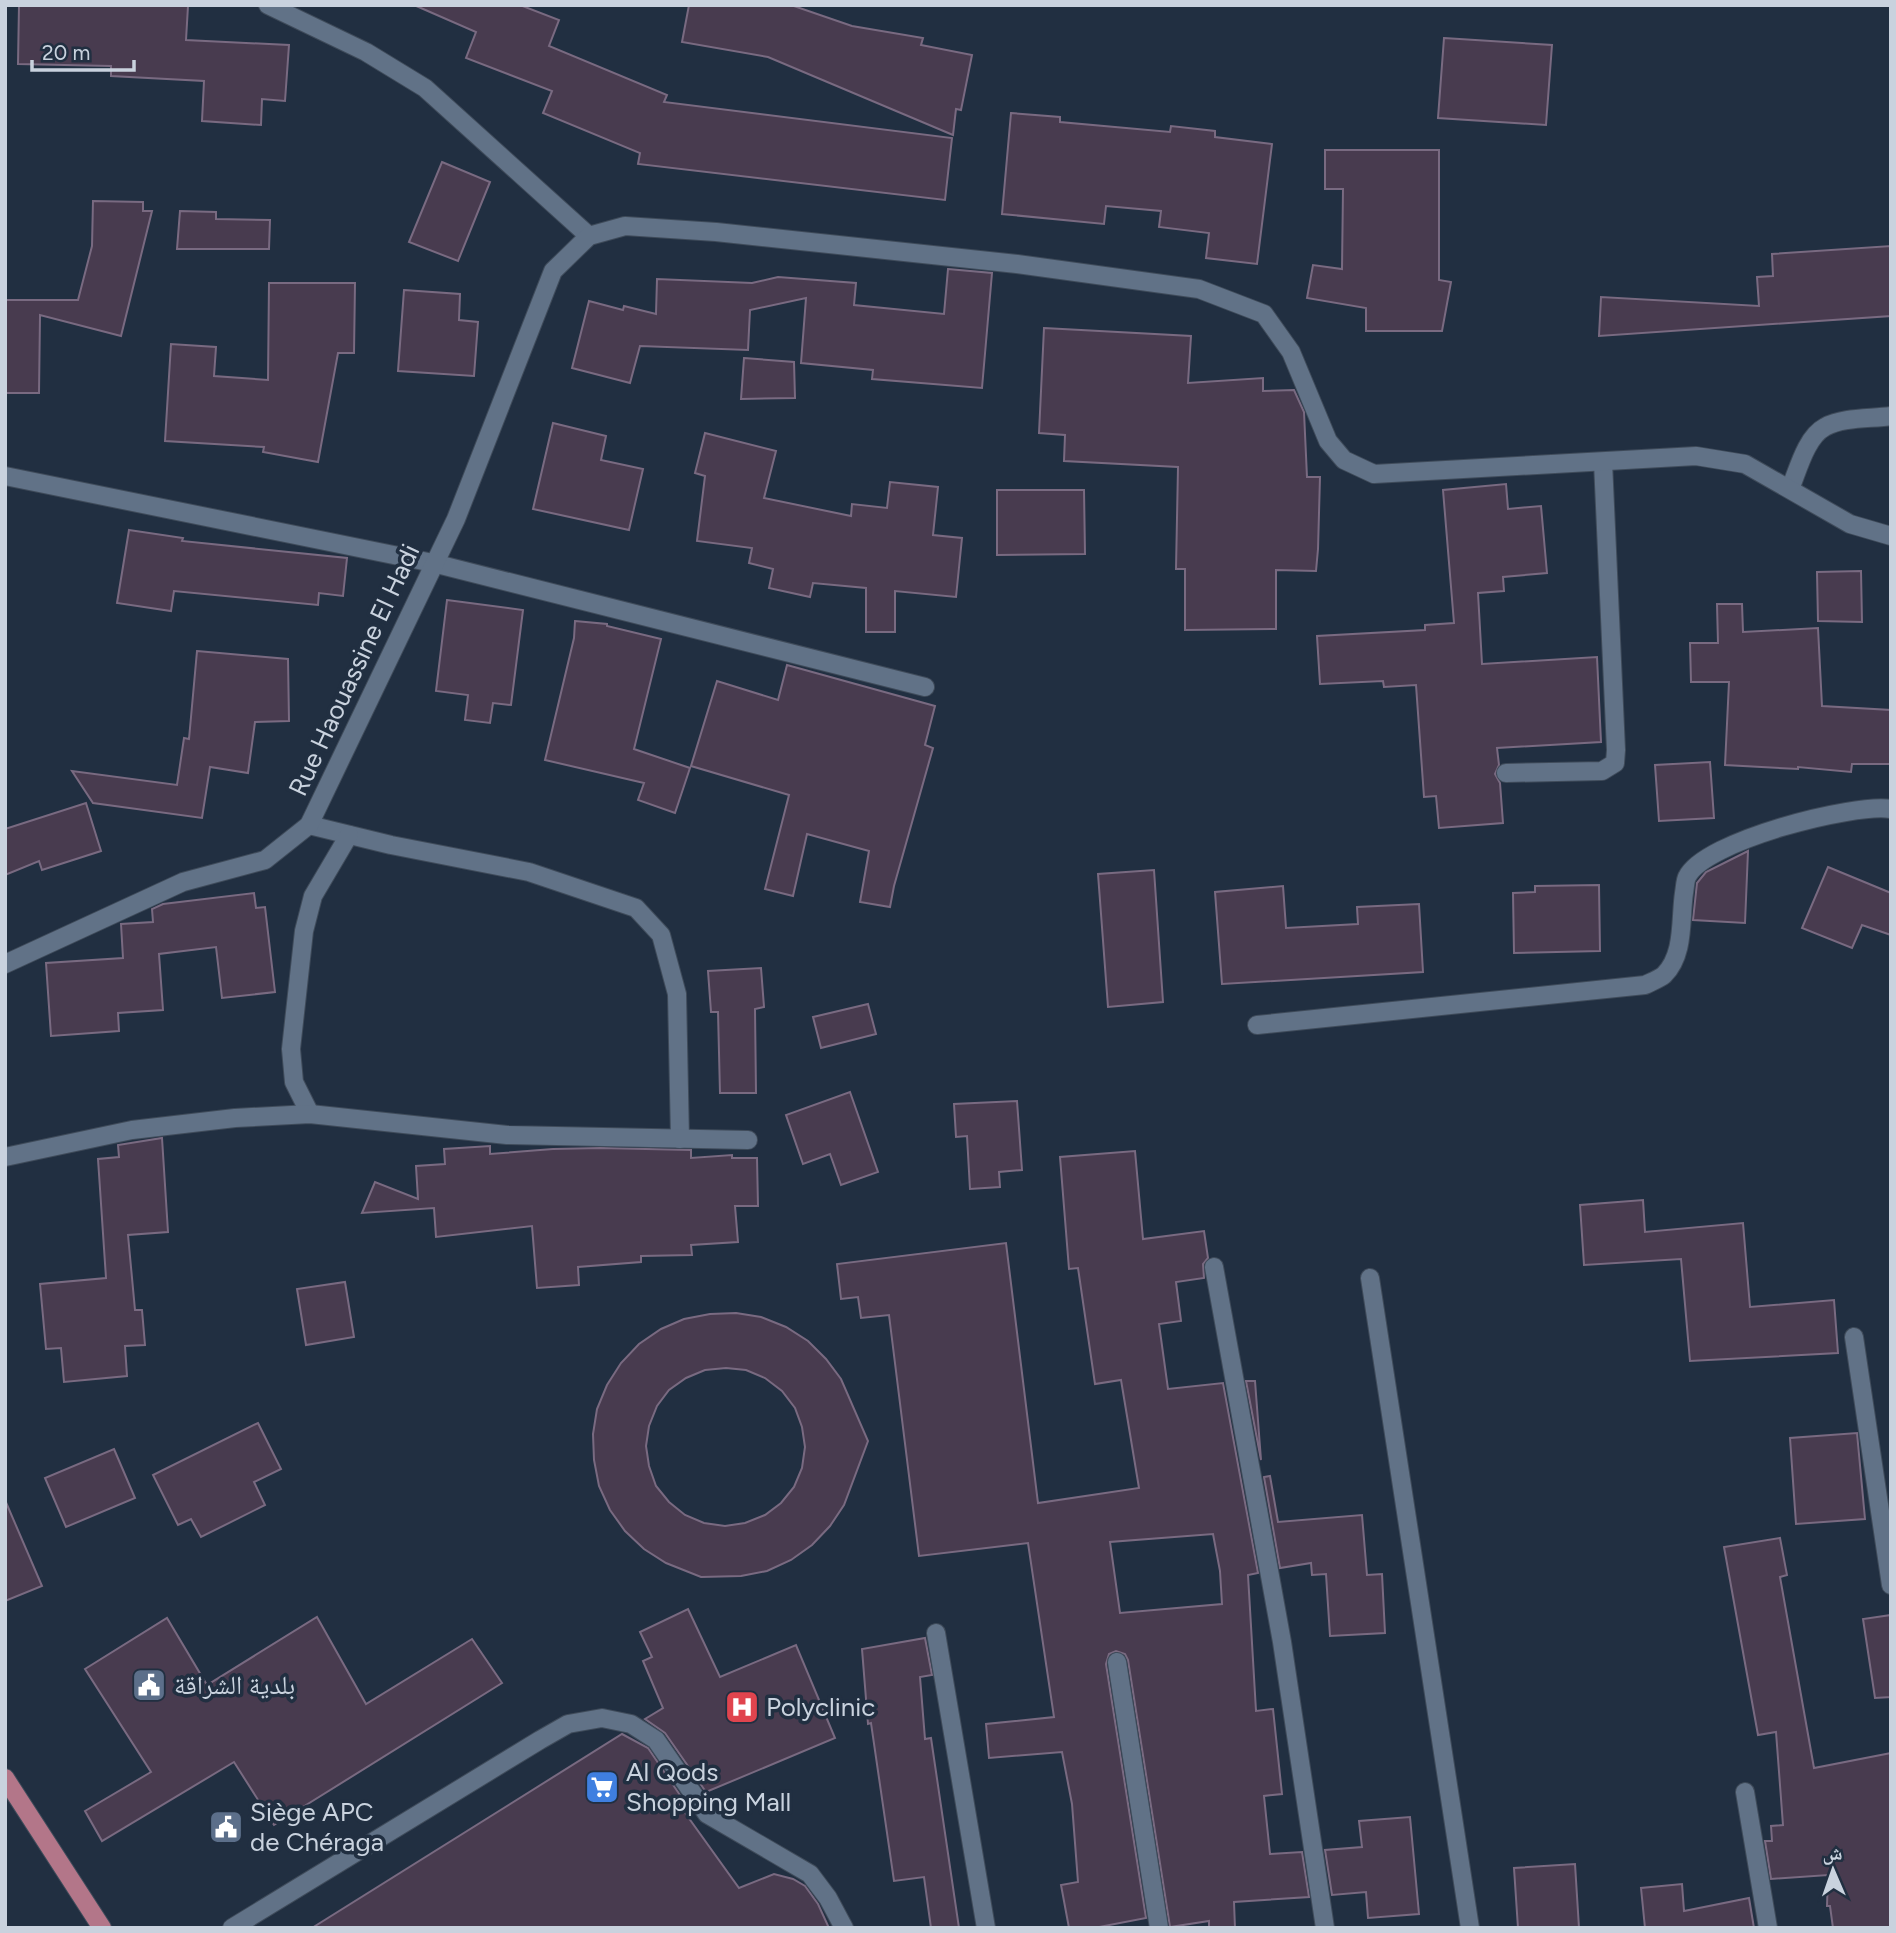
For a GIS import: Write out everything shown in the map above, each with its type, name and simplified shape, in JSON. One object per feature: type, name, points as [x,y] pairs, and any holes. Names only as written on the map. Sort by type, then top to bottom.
[{"type":"main road","points":[[5,1777],[102,1928]]},
{"type":"street","points":[[268,5],[366,51],[425,88],[589,236],[625,226],[716,232],[1017,264],[1199,289],[1264,314],[1291,352],[1328,441],[1343,460],[1374,474],[1696,456],[1745,464],[1850,524],[1891,536]]},
{"type":"street","name":"Rue Haouassine El Hadi","points":[[5,964],[183,882],[265,860],[309,825],[433,562],[456,519],[553,271],[589,236]]},
{"type":"street","points":[[1790,489],[1811,440],[1824,427],[1841,422],[1891,416]]},
{"type":"street","points":[[1506,773],[1602,771],[1615,763],[1604,462]]},
{"type":"street","points":[[5,475],[433,562],[925,687]]},
{"type":"street","points":[[1257,1025],[1645,985],[1663,976],[1673,963],[1679,945],[1687,877],[1702,860],[1721,849],[1765,833],[1838,812],[1891,808]]},
{"type":"street","points":[[309,825],[529,872],[636,908],[661,935],[677,995],[680,1139]]},
{"type":"street","points":[[310,1114],[294,1082],[291,1049],[304,931],[313,897],[349,835]]},
{"type":"street","points":[[5,1157],[132,1130],[235,1118],[310,1114],[506,1135],[748,1140]]},
{"type":"street","points":[[1214,1267],[1282,1642],[1325,1928]]},
{"type":"street","points":[[1370,1278],[1470,1928]]},
{"type":"street","points":[[1854,1337],[1891,1585]]},
{"type":"street","points":[[936,1633],[986,1928]]},
{"type":"street","points":[[1117,1662],[1159,1928]]},
{"type":"street","points":[[232,1928],[568,1724],[602,1718],[631,1724],[656,1740],[707,1814],[810,1874],[828,1898],[844,1928]]},
{"type":"street","points":[[1745,1792],[1768,1928]]},
{"type":"building","points":[[19,5],[188,6],[186,40],[289,45],[285,101],[262,99],[261,125],[202,121],[204,81],[111,76],[111,66],[18,64]]},
{"type":"building","points":[[414,5],[520,5],[559,20],[549,46],[667,95],[664,102],[952,138],[945,200],[638,164],[640,153],[543,113],[552,91],[466,58],[476,32]]},
{"type":"building","points":[[689,5],[791,5],[852,26],[923,38],[921,45],[972,55],[961,110],[956,109],[953,135],[768,57],[682,42]]},
{"type":"building","points":[[1444,38],[1552,45],[1546,125],[1438,118]]},
{"type":"building","points":[[1011,113],[1060,117],[1060,122],[1170,132],[1171,126],[1215,131],[1215,137],[1272,144],[1257,264],[1206,258],[1209,233],[1159,227],[1161,211],[1106,206],[1104,224],[1002,214]]},
{"type":"building","points":[[1325,150],[1439,150],[1439,280],[1451,282],[1442,331],[1366,331],[1366,308],[1307,298],[1313,265],[1342,269],[1343,189],[1325,189]]},
{"type":"building","points":[[442,162],[490,182],[458,261],[409,242]]},
{"type":"building","points":[[93,201],[143,202],[143,211],[152,211],[121,336],[40,315],[39,393],[5,393],[5,300],[78,300],[92,246]]},
{"type":"building","points":[[180,211],[216,212],[216,219],[270,220],[269,249],[177,249]]},
{"type":"building","points":[[1891,246],[1891,316],[1599,336],[1601,297],[1759,306],[1757,277],[1773,276],[1772,254]]},
{"type":"building","points":[[948,269],[992,273],[982,388],[872,379],[873,370],[801,363],[806,298],[750,310],[748,350],[640,346],[630,383],[572,368],[589,301],[623,310],[624,306],[656,314],[657,279],[752,283],[778,277],[856,283],[854,305],[944,314]]},
{"type":"building","points":[[269,283],[355,283],[354,353],[338,353],[318,462],[263,452],[264,447],[165,441],[171,344],[216,347],[214,376],[268,380]]},
{"type":"building","points":[[404,290],[460,294],[459,320],[478,322],[474,376],[398,371]]},
{"type":"building","points":[[1044,328],[1191,336],[1188,383],[1263,378],[1263,391],[1294,390],[1304,412],[1307,477],[1320,477],[1318,549],[1316,571],[1276,570],[1276,629],[1185,630],[1185,569],[1176,569],[1178,467],[1064,461],[1065,435],[1039,433]]},
{"type":"building","points":[[744,358],[794,362],[795,398],[741,399]]},
{"type":"building","points":[[553,423],[606,436],[601,460],[643,469],[629,530],[533,509]]},
{"type":"building","points":[[705,433],[776,451],[764,498],[851,516],[852,504],[887,508],[890,482],[938,487],[933,535],[962,538],[956,597],[895,591],[895,632],[866,632],[866,588],[813,583],[810,597],[769,588],[773,569],[749,563],[752,548],[697,541],[705,476],[695,473]]},
{"type":"building","points":[[1506,484],[1508,509],[1541,506],[1547,573],[1503,577],[1504,591],[1478,593],[1482,664],[1597,657],[1601,742],[1497,748],[1499,765],[1495,774],[1500,783],[1503,823],[1439,828],[1436,796],[1424,797],[1416,685],[1384,687],[1383,681],[1320,684],[1317,636],[1425,630],[1425,625],[1454,623],[1443,490]]},
{"type":"building","points":[[997,490],[1084,490],[1085,554],[997,555]]},
{"type":"building","points":[[129,530],[183,538],[182,541],[347,558],[343,596],[319,593],[318,605],[174,591],[171,611],[117,603]]},
{"type":"building","points":[[1861,571],[1862,622],[1818,621],[1817,572]]},
{"type":"building","points":[[447,600],[523,610],[511,705],[493,703],[490,723],[465,720],[468,695],[436,691]]},
{"type":"building","points":[[1717,604],[1742,604],[1743,632],[1818,628],[1822,706],[1891,710],[1891,764],[1852,764],[1851,772],[1725,765],[1729,682],[1691,682],[1690,643],[1718,643]]},
{"type":"building","points":[[575,621],[607,624],[661,639],[634,749],[690,768],[675,813],[638,800],[644,783],[545,760],[574,638]]},
{"type":"building","points":[[197,651],[288,659],[289,721],[255,722],[248,773],[210,767],[202,818],[93,803],[72,771],[177,785],[184,738],[189,739]]},
{"type":"building","points":[[787,665],[935,706],[925,745],[933,748],[890,907],[860,902],[869,851],[807,834],[793,896],[765,889],[789,795],[691,766],[717,681],[778,700]]},
{"type":"building","points":[[1710,762],[1714,818],[1659,821],[1655,765]]},
{"type":"building","points":[[86,803],[101,851],[42,870],[39,861],[5,875],[5,829]]},
{"type":"building","points":[[1748,851],[1745,923],[1693,920],[1697,883],[1706,872]]},
{"type":"building","points":[[1828,867],[1891,893],[1891,935],[1862,925],[1852,948],[1802,928]]},
{"type":"building","points":[[1154,870],[1163,1002],[1108,1007],[1098,874]]},
{"type":"building","points":[[1599,885],[1600,951],[1514,953],[1513,893],[1535,892],[1535,886]]},
{"type":"building","points":[[1283,886],[1286,928],[1358,924],[1357,907],[1419,904],[1423,972],[1222,984],[1215,892]]},
{"type":"building","points":[[254,893],[256,908],[265,907],[275,992],[222,998],[216,947],[159,954],[163,1010],[118,1013],[119,1031],[51,1036],[46,963],[123,958],[121,924],[153,922],[152,909],[163,904]]},
{"type":"building","points":[[761,968],[764,1007],[755,1009],[756,1093],[720,1093],[718,1012],[711,1012],[708,971]]},
{"type":"building","points":[[868,1004],[876,1034],[821,1048],[813,1017]]},
{"type":"building","points":[[850,1092],[878,1172],[841,1185],[830,1154],[803,1164],[786,1115]]},
{"type":"building","points":[[1017,1101],[1022,1170],[999,1172],[1000,1187],[970,1189],[967,1136],[956,1137],[954,1104]]},
{"type":"building","points":[[162,1138],[168,1232],[128,1235],[135,1310],[142,1310],[145,1345],[125,1346],[127,1376],[64,1382],[61,1348],[46,1349],[40,1284],[106,1278],[98,1159],[119,1157],[118,1145]]},
{"type":"building","points":[[490,1146],[490,1154],[600,1148],[691,1150],[691,1158],[732,1155],[732,1158],[757,1158],[758,1206],[735,1206],[738,1242],[691,1245],[692,1255],[641,1256],[641,1262],[578,1267],[579,1285],[537,1288],[532,1226],[436,1237],[434,1208],[362,1213],[375,1182],[418,1199],[416,1166],[445,1164],[444,1149]]},
{"type":"building","points":[[1135,1151],[1143,1239],[1204,1231],[1208,1258],[1203,1264],[1204,1278],[1176,1282],[1181,1321],[1159,1324],[1168,1389],[1223,1383],[1258,1573],[1248,1575],[1256,1711],[1273,1709],[1282,1794],[1264,1796],[1270,1854],[1302,1852],[1309,1897],[1234,1902],[1235,1928],[1209,1928],[1209,1921],[1170,1927],[1128,1660],[1125,1654],[1116,1651],[1109,1654],[1106,1664],[1146,1918],[1094,1928],[1069,1928],[1061,1885],[1078,1882],[1072,1804],[1062,1752],[989,1758],[986,1724],[1054,1717],[1028,1543],[919,1556],[889,1315],[861,1318],[858,1297],[841,1299],[837,1264],[1006,1243],[1038,1503],[1139,1488],[1121,1380],[1095,1384],[1078,1268],[1069,1269],[1060,1157]],"holes":[[[1213,1534],[1220,1571],[1222,1604],[1120,1613],[1110,1542]]]},
{"type":"building","points":[[1643,1200],[1645,1232],[1743,1223],[1750,1307],[1834,1300],[1838,1353],[1690,1361],[1681,1259],[1584,1265],[1580,1205]]},
{"type":"building","points":[[345,1282],[354,1337],[306,1345],[297,1289]]},
{"type":"building","points":[[736,1313],[761,1317],[786,1327],[808,1341],[841,1379],[868,1441],[844,1505],[830,1526],[812,1545],[791,1560],[767,1571],[741,1576],[701,1577],[666,1563],[644,1549],[625,1531],[610,1510],[599,1486],[594,1460],[593,1434],[597,1409],[607,1385],[621,1363],[639,1344],[661,1329],[684,1319]],"holes":[[[705,1370],[746,1370],[765,1378],[782,1391],[795,1408],[805,1447],[802,1468],[794,1487],[781,1503],[765,1515],[745,1523],[725,1526],[704,1523],[685,1515],[669,1502],[656,1486],[646,1446],[649,1426],[657,1406],[669,1390],[686,1378]]]},
{"type":"building","points":[[1246,1381],[1255,1381],[1261,1460]]},
{"type":"building","points":[[258,1423],[281,1469],[254,1482],[265,1505],[201,1537],[191,1519],[178,1525],[153,1475]]},
{"type":"building","points":[[1857,1433],[1865,1519],[1796,1524],[1790,1438]]},
{"type":"building","points":[[114,1449],[135,1498],[66,1527],[45,1478]]},
{"type":"building","points":[[1270,1476],[1278,1522],[1362,1515],[1367,1575],[1382,1574],[1385,1633],[1330,1636],[1326,1574],[1312,1575],[1311,1563],[1280,1568],[1264,1477]]},
{"type":"building","points":[[5,1500],[42,1586],[5,1601]]},
{"type":"building","points":[[1780,1538],[1787,1575],[1780,1577],[1814,1768],[1891,1753],[1891,1928],[1833,1928],[1830,1906],[1827,1906],[1828,1875],[1771,1879],[1765,1841],[1772,1841],[1771,1826],[1783,1825],[1776,1732],[1758,1735],[1724,1547]]},
{"type":"building","name":"Polyclinic","points":[[688,1609],[720,1677],[796,1645],[835,1738],[706,1792],[665,1733],[645,1719],[663,1708],[643,1661],[652,1657],[640,1632]]},
{"type":"building","points":[[1891,1615],[1891,1697],[1875,1698],[1863,1619]]},
{"type":"building","points":[[317,1617],[366,1704],[472,1639],[502,1683],[274,1825],[234,1762],[102,1841],[85,1811],[151,1772],[85,1669],[167,1618],[207,1685]]},
{"type":"building","points":[[925,1638],[932,1675],[920,1677],[925,1739],[931,1738],[959,1928],[931,1928],[924,1877],[894,1881],[871,1723],[868,1724],[862,1649]]},
{"type":"building","name":"Al Qods Shopping Mall","points":[[622,1734],[648,1748],[684,1801],[678,1803],[739,1888],[774,1874],[793,1879],[805,1886],[818,1904],[829,1928],[312,1928]]},
{"type":"building","points":[[1410,1817],[1419,1914],[1368,1918],[1366,1892],[1332,1895],[1325,1850],[1362,1847],[1359,1821]]},
{"type":"building","points":[[1575,1864],[1579,1928],[1518,1928],[1514,1868]]},
{"type":"building","points":[[1682,1884],[1684,1911],[1749,1898],[1754,1928],[1645,1928],[1641,1888]]},
{"type":"place","name":"بلدية الشراقة","points":[[149,1685]]},
{"type":"place","name":"Polyclinic","points":[[742,1707]]},
{"type":"place","name":"Al Qods Shopping Mall","points":[[602,1787]]},
{"type":"place","name":"Siège APC de Chéraga","points":[[226,1827]]}]
